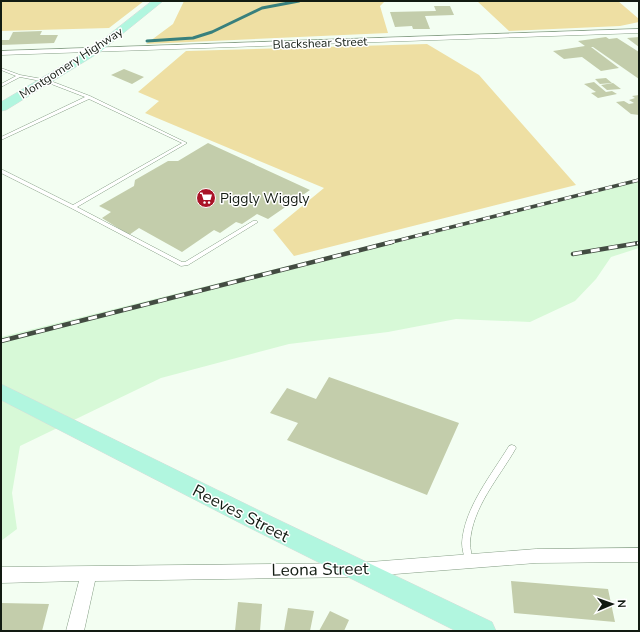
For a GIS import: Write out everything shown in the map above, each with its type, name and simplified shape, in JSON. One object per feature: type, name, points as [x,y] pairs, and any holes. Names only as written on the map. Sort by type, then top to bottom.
[{"type":"main road","name":"Montgomery Highway","points":[[1,107],[47,81],[96,50],[158,1]]},
{"type":"main road","name":"Reeves Street","points":[[1,391],[254,519],[483,631]]},
{"type":"street","name":"Blackshear Street","points":[[2,54],[639,31]]},
{"type":"street","name":"Leona Street","points":[[1,575],[357,570],[536,556],[639,555]]},
{"type":"street","points":[[75,631],[89,573]]},
{"type":"lane","points":[[1,69],[20,76],[47,81],[89,97],[184,143],[73,207]]},
{"type":"lane","points":[[1,86],[20,76]]},
{"type":"lane","points":[[1,139],[89,97]]},
{"type":"lane","points":[[1,171],[181,264],[186,264],[255,222]]},
{"type":"lane","points":[[469,561],[466,544],[469,528],[476,509],[512,448]]},
{"type":"shaded area","points":[[1,1],[144,1],[109,28],[1,31]]},
{"type":"shaded area","points":[[184,1],[385,1],[380,6],[388,33],[146,44],[173,24]]},
{"type":"shaded area","points":[[477,1],[618,1],[639,19],[639,22],[620,26],[509,31]]},
{"type":"shaded area","points":[[427,44],[479,75],[576,185],[294,256],[273,230],[324,188],[145,113],[159,101],[138,92],[186,51]]},
{"type":"shaded area","points":[[639,179],[639,248],[611,257],[596,279],[575,301],[530,322],[456,319],[388,332],[289,344],[161,378],[20,446],[12,493],[17,529],[1,541],[1,337]]},
{"type":"building","points":[[434,6],[450,6],[454,15],[425,16],[430,29],[413,29],[412,26],[395,27],[390,12],[436,11]]},
{"type":"building","points":[[42,31],[40,35],[58,35],[54,43],[1,45],[2,40],[9,40],[13,32]]},
{"type":"building","points":[[606,37],[609,39],[617,38],[639,52],[639,79],[593,47],[591,47],[619,68],[601,71],[582,57],[564,59],[553,51],[585,46],[578,41]]},
{"type":"building","points":[[639,37],[639,47],[627,38]]},
{"type":"building","points":[[124,69],[144,77],[132,84],[111,75]]},
{"type":"building","points":[[606,78],[612,83],[600,84],[595,79]]},
{"type":"building","points":[[594,82],[606,92],[612,91],[617,94],[598,98],[591,93],[596,92],[584,84]]},
{"type":"building","points":[[613,83],[621,89],[607,90],[601,85]]},
{"type":"building","points":[[639,95],[639,115],[631,114],[616,102],[624,101],[629,104],[634,103],[629,100],[635,98],[632,96]]},
{"type":"building","name":"Piggly Wiggly","points":[[208,143],[310,190],[268,219],[257,214],[242,224],[236,222],[220,233],[214,230],[182,252],[139,228],[129,235],[102,218],[111,212],[99,206],[134,186],[135,180],[168,161],[178,161]]},
{"type":"building","points":[[329,377],[459,423],[427,495],[287,440],[298,423],[270,413],[287,388],[316,399]]},
{"type":"building","points":[[511,581],[608,589],[615,622],[514,613]]},
{"type":"building","points":[[238,602],[262,604],[260,631],[235,631]]},
{"type":"building","points":[[1,603],[49,604],[42,631],[1,631]]},
{"type":"building","points":[[288,608],[314,611],[310,631],[284,631]]},
{"type":"building","points":[[330,611],[349,620],[344,631],[319,631]]},
{"type":"waterway","points":[[147,41],[193,38],[212,32],[262,8],[299,1]]},
{"type":"railway","points":[[388,243],[639,180]]},
{"type":"railway","points":[[1,341],[392,242]]},
{"type":"railway","points":[[573,254],[639,243],[637,243]]},
{"type":"place","name":"Piggly Wiggly","points":[[206,198]]}]
